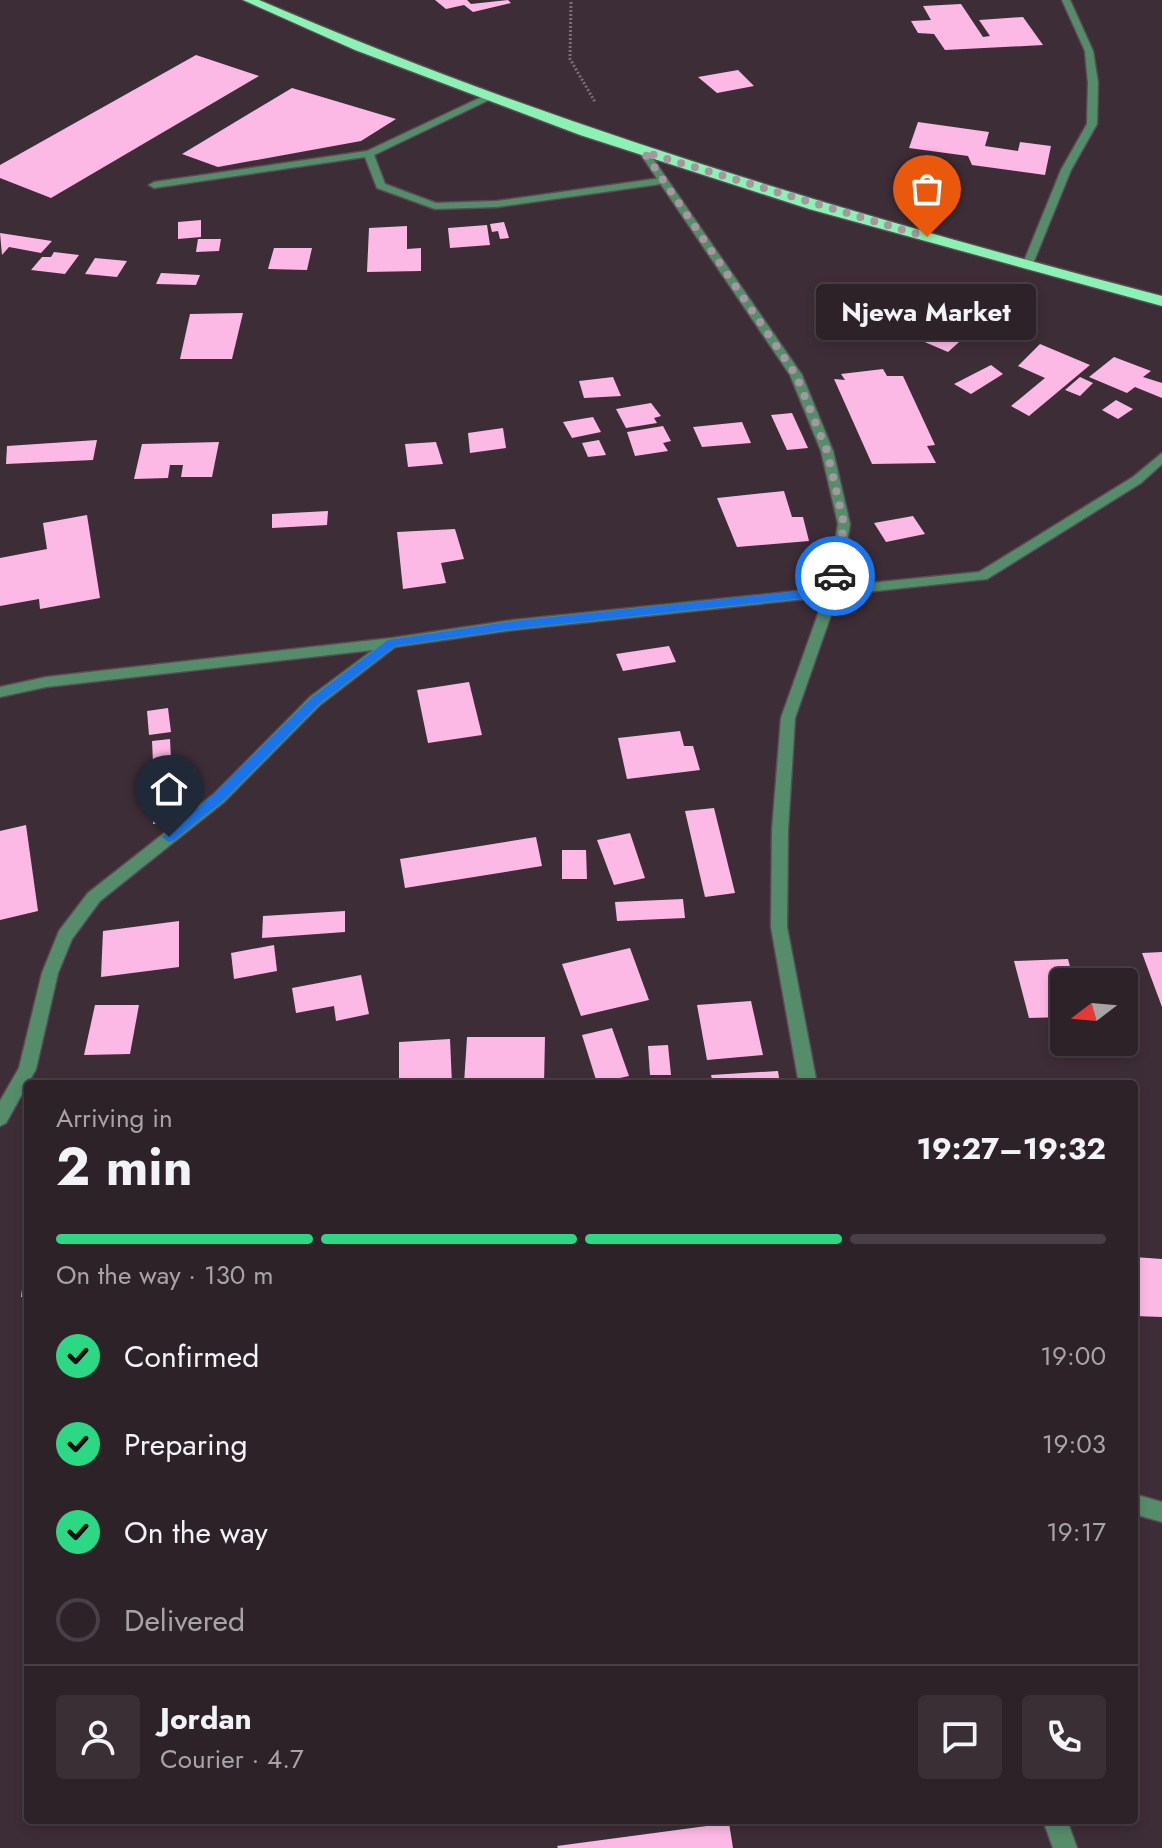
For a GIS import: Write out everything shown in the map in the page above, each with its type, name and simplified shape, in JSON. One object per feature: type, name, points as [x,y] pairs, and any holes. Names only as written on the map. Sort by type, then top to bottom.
[{"type":"highway","points":[[249,0],[345,42],[644,152],[768,192],[1162,301]]},
{"type":"street","points":[[1027,266],[1066,170],[1092,124],[1089,51],[1066,0]]},
{"type":"street","points":[[154,185],[369,154],[488,97]]},
{"type":"street","points":[[644,152],[796,375],[827,451],[844,524],[833,591],[788,718],[780,830],[779,927],[807,1080]]},
{"type":"street","points":[[369,154],[381,186],[435,206],[497,204],[661,181]]},
{"type":"street","points":[[0,692],[46,682],[392,643],[514,625],[982,576],[1137,480],[1162,457]]},
{"type":"street","points":[[0,1118],[27,1069],[50,973],[65,936],[94,897],[219,798],[315,701],[392,643]]},
{"type":"street","points":[[1138,1505],[1162,1512]]},
{"type":"street","points":[[1056,1824],[1065,1848]]},
{"type":"path","points":[[571,2],[570,59],[616,142]]},
{"type":"building","points":[[435,0],[467,0],[471,4],[508,0],[511,3],[473,12],[464,5],[446,9]]},
{"type":"building","points":[[961,4],[983,37],[990,36],[979,20],[1023,17],[1043,45],[945,50],[934,34],[918,33],[911,21],[931,20],[923,6]]},
{"type":"building","points":[[196,55],[259,76],[51,198],[0,178],[0,165]]},
{"type":"building","points":[[738,70],[754,86],[717,93],[698,77]]},
{"type":"building","points":[[292,88],[396,119],[361,141],[218,167],[182,154]]},
{"type":"building","points":[[918,122],[989,132],[985,146],[1018,151],[1020,142],[1051,146],[1045,175],[972,165],[968,156],[909,148]]},
{"type":"building","points":[[201,220],[201,237],[178,239],[178,222]]},
{"type":"building","points":[[504,222],[509,238],[500,239],[498,231],[492,232],[490,224]]},
{"type":"building","points":[[487,225],[490,245],[450,248],[448,228]]},
{"type":"building","points":[[407,226],[407,249],[421,248],[421,271],[367,272],[369,228]]},
{"type":"building","points":[[0,233],[52,241],[41,253],[9,247],[2,255]]},
{"type":"building","points":[[198,239],[221,239],[219,251],[196,252]]},
{"type":"building","points":[[274,248],[312,248],[307,270],[268,269]]},
{"type":"building","points":[[54,252],[79,255],[65,274],[31,270],[42,257],[51,257]]},
{"type":"building","points":[[95,258],[127,261],[117,277],[85,274]]},
{"type":"building","points":[[161,273],[200,275],[196,285],[156,284]]},
{"type":"building","points":[[950,300],[987,317],[948,352],[913,337]]},
{"type":"building","points":[[243,313],[232,359],[180,359],[190,314]]},
{"type":"building","points":[[1040,344],[1090,365],[1029,416],[1011,406],[1045,378],[1018,366]]},
{"type":"building","points":[[1114,357],[1151,371],[1143,377],[1162,383],[1162,398],[1135,387],[1127,393],[1089,377]]},
{"type":"building","points":[[991,365],[1003,374],[971,394],[954,384]]},
{"type":"building","points":[[883,369],[887,376],[903,376],[935,445],[927,446],[936,463],[872,464],[834,379],[845,380],[841,374]]},
{"type":"building","points":[[613,377],[621,396],[584,398],[579,381]]},
{"type":"building","points":[[1080,377],[1093,383],[1080,396],[1065,390]]},
{"type":"building","points":[[1116,400],[1133,409],[1118,419],[1102,410]]},
{"type":"building","points":[[651,403],[661,416],[654,418],[657,423],[626,428],[616,409]]},
{"type":"building","points":[[792,413],[808,448],[787,450],[771,415]]},
{"type":"building","points":[[593,417],[601,432],[572,438],[563,422]]},
{"type":"building","points":[[742,422],[751,443],[702,447],[693,427]]},
{"type":"building","points":[[663,426],[671,441],[663,443],[668,451],[635,456],[627,432]]},
{"type":"building","points":[[503,428],[506,448],[470,453],[468,433]]},
{"type":"building","points":[[97,440],[93,460],[6,464],[7,446]]},
{"type":"building","points":[[599,440],[606,455],[588,457],[582,443]]},
{"type":"building","points":[[219,442],[212,477],[181,477],[183,465],[170,465],[168,478],[134,479],[142,444]]},
{"type":"building","points":[[436,442],[443,464],[408,467],[405,444]]},
{"type":"building","points":[[784,491],[792,517],[803,517],[809,541],[737,547],[717,498]]},
{"type":"building","points":[[328,511],[327,525],[272,528],[272,514]]},
{"type":"building","points":[[87,515],[100,598],[40,609],[39,599],[0,606],[0,558],[47,549],[43,523]]},
{"type":"building","points":[[913,516],[925,534],[886,542],[874,523]]},
{"type":"building","points":[[455,529],[464,559],[441,563],[446,583],[403,589],[397,532]]},
{"type":"building","points":[[669,646],[676,662],[623,671],[616,654]]},
{"type":"building","points":[[469,682],[482,735],[428,743],[417,690]]},
{"type":"building","points":[[168,708],[171,732],[149,735],[147,711]]},
{"type":"building","points":[[680,731],[684,746],[693,746],[700,770],[627,779],[618,738]]},
{"type":"building","points":[[170,739],[171,760],[153,762],[152,741]]},
{"type":"building","points":[[175,768],[174,791],[155,793],[155,770]]},
{"type":"building","points":[[178,796],[178,821],[153,824],[154,799]]},
{"type":"building","points":[[714,808],[735,893],[705,897],[685,811]]},
{"type":"building","points":[[26,825],[38,911],[0,920],[0,831]]},
{"type":"building","points":[[630,833],[645,878],[614,885],[597,840]]},
{"type":"building","points":[[536,837],[542,866],[405,888],[400,859]]},
{"type":"building","points":[[562,850],[586,850],[587,879],[562,879]]},
{"type":"building","points":[[683,899],[685,918],[617,921],[615,902]]},
{"type":"building","points":[[345,911],[345,932],[262,938],[263,916]]},
{"type":"building","points":[[179,921],[179,967],[101,977],[103,931]]},
{"type":"building","points":[[274,945],[277,971],[234,979],[231,953]]},
{"type":"building","points":[[630,948],[649,1000],[581,1016],[562,964]]},
{"type":"building","points":[[1162,952],[1162,1007],[1142,953]]},
{"type":"building","points":[[1068,959],[1070,968],[1050,968],[1050,1017],[1029,1018],[1014,961]]},
{"type":"building","points":[[361,975],[369,1014],[336,1021],[334,1006],[296,1013],[292,988]]},
{"type":"building","points":[[751,1001],[763,1055],[707,1060],[697,1005]]},
{"type":"building","points":[[95,1005],[139,1005],[130,1054],[84,1055]]},
{"type":"building","points":[[612,1028],[629,1076],[596,1080],[582,1035]]},
{"type":"building","points":[[467,1037],[545,1037],[544,1080],[464,1080]]},
{"type":"building","points":[[450,1039],[452,1080],[399,1080],[399,1042]]},
{"type":"building","points":[[668,1045],[671,1075],[650,1075],[648,1046]]},
{"type":"building","points":[[778,1071],[779,1080],[712,1080],[711,1075]]},
{"type":"building","points":[[1138,1257],[1162,1259],[1162,1317],[1138,1316]]},
{"type":"building","points":[[729,1824],[733,1848],[558,1848]]},
{"type":"way so far","points":[[835,576],[844,524],[827,451],[796,375],[644,152],[768,192],[927,237]]},
{"type":"place","name":"Njewa Market","points":[[927,237]]},
{"type":"route","points":[[169,837],[219,798],[315,701],[392,643],[514,625],[833,591],[835,576]]}]
